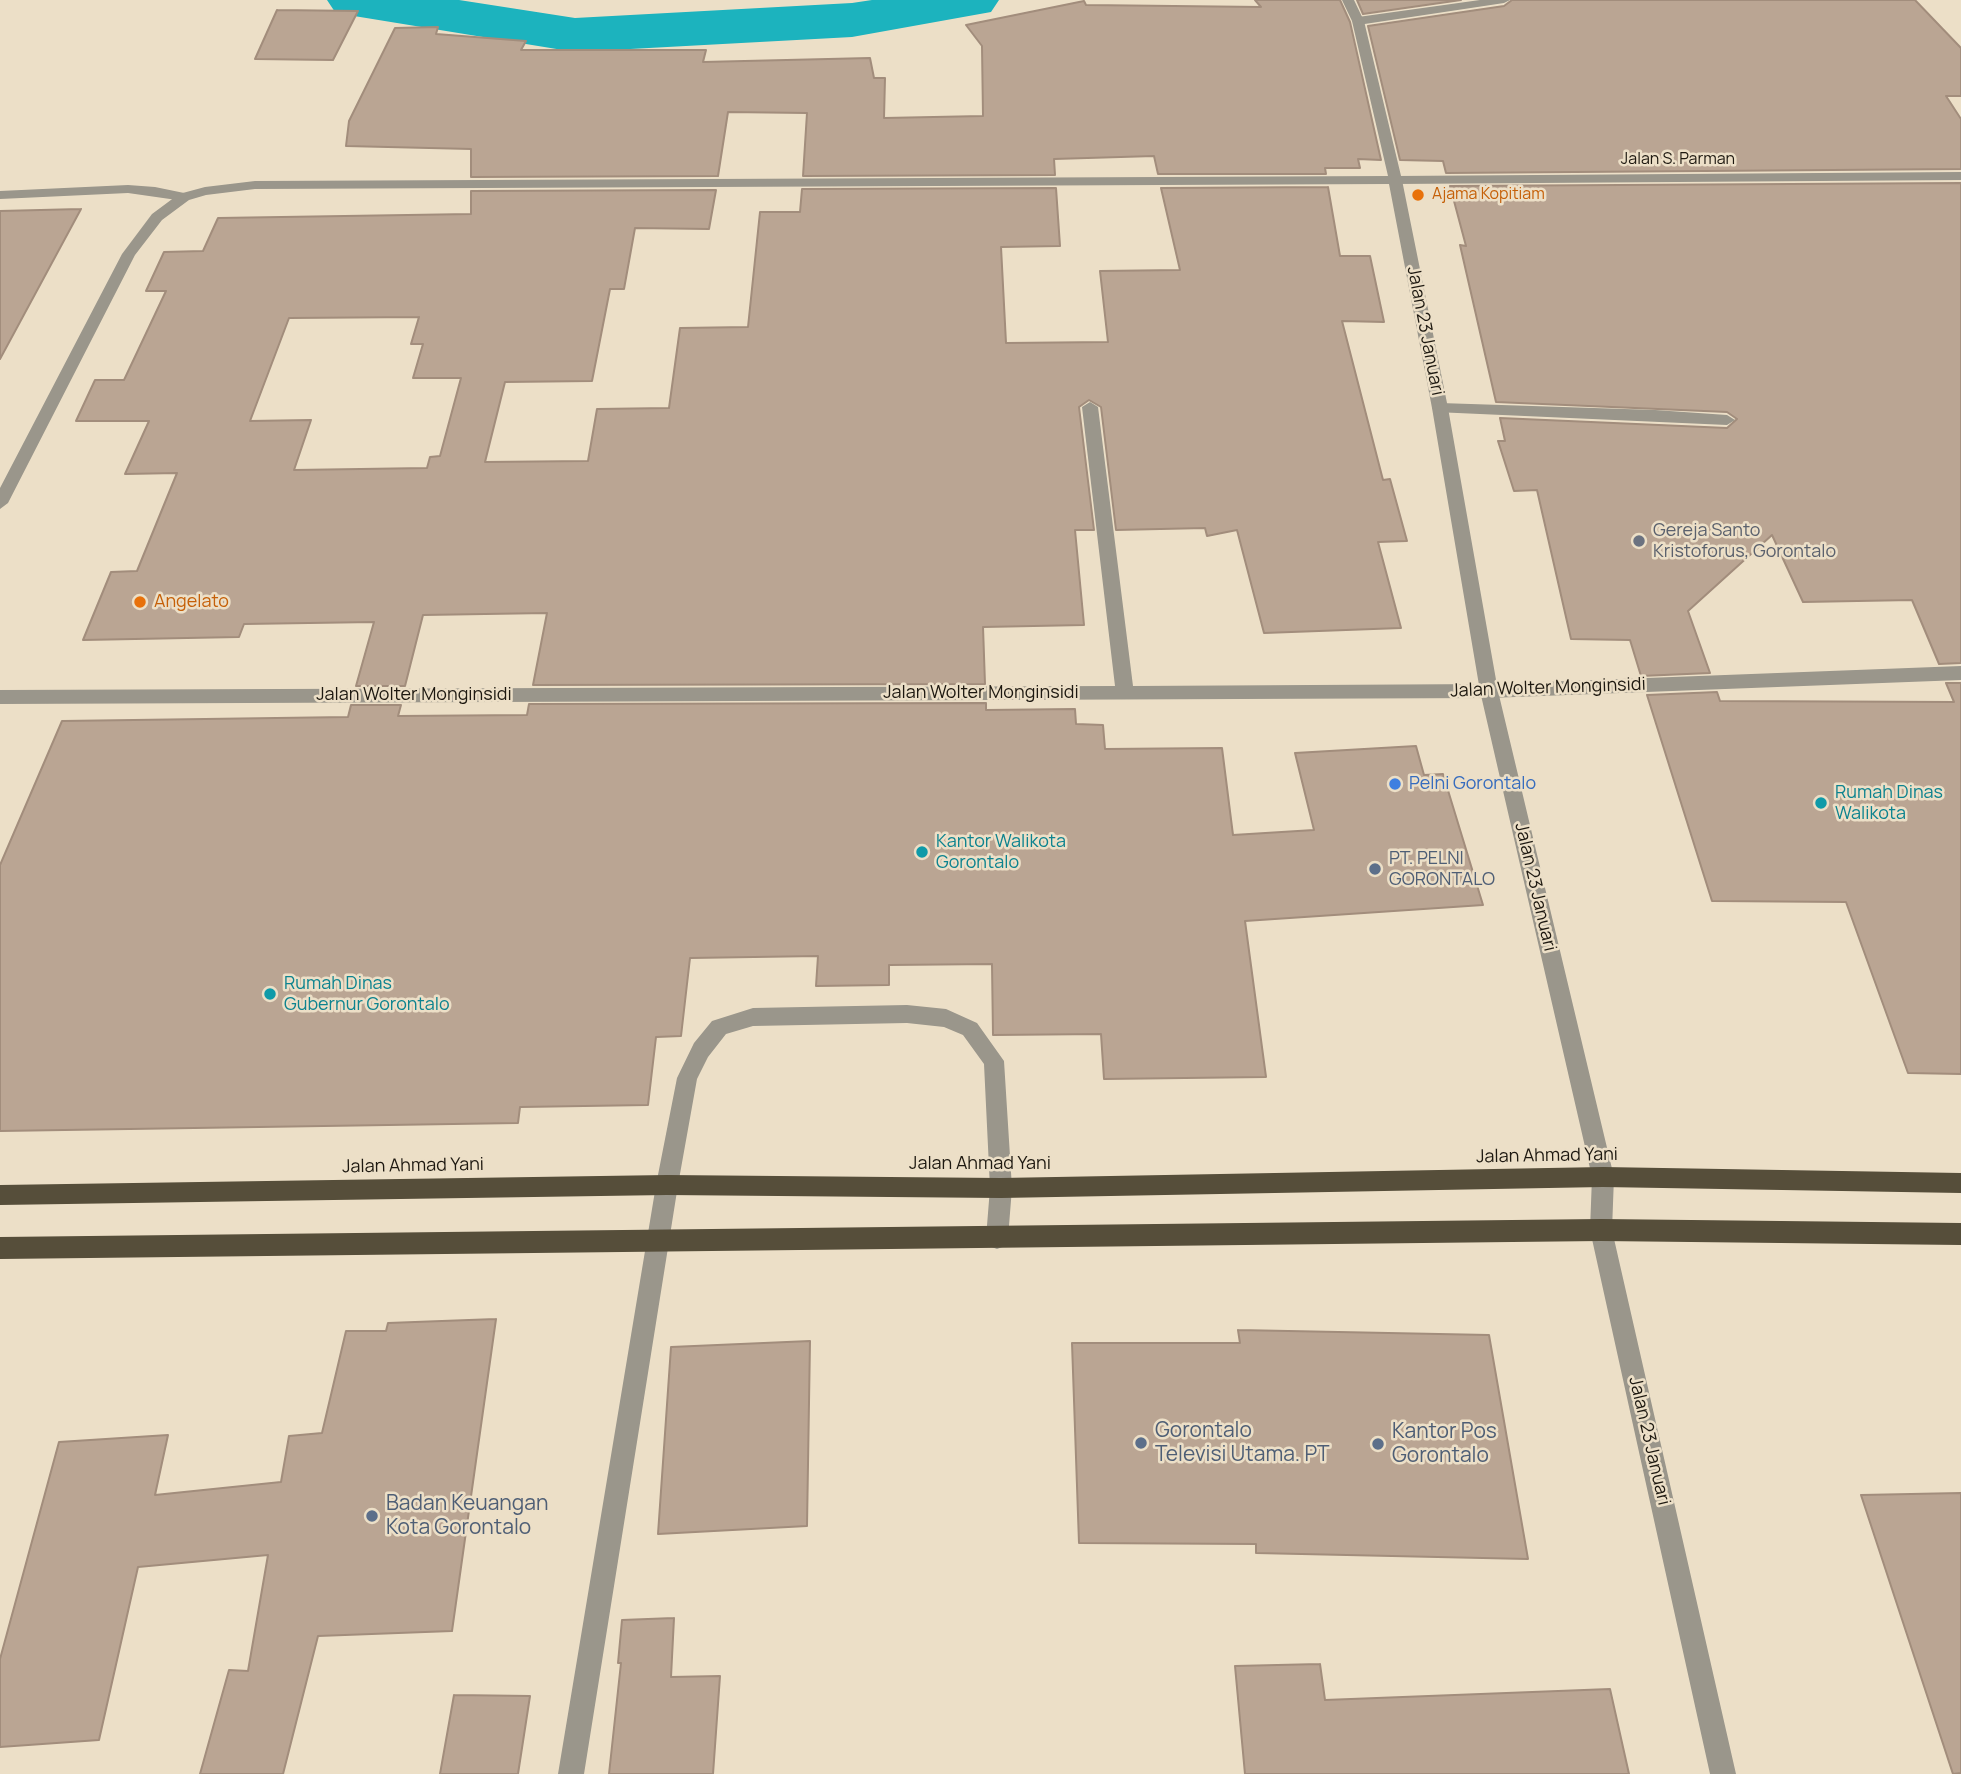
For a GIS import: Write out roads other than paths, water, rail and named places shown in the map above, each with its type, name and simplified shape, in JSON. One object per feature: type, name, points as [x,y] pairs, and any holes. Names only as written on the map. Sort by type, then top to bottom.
[{"type":"highway","name":"Jalan Ahmad Yani","points":[[0,1195],[667,1185],[1001,1188],[1603,1177],[1961,1183]]},
{"type":"highway","points":[[0,1248],[1601,1230],[1961,1234]]},
{"type":"street","name":"Jalan 23 Januari","points":[[1348,0],[1358,21],[1395,180],[1440,408],[1489,691],[1603,1177],[1601,1230],[1723,1774]]},
{"type":"street","points":[[1358,21],[1504,0]]},
{"type":"street","name":"Jalan S. Parman","points":[[184,197],[205,191],[255,185],[1961,176]]},
{"type":"street","points":[[0,195],[117,189],[155,191],[184,197]]},
{"type":"street","points":[[0,503],[129,254],[157,217],[184,197]]},
{"type":"street","points":[[1090,407],[1125,692]]},
{"type":"street","points":[[1440,408],[1727,420]]},
{"type":"street","name":"Jalan Wolter Monginsidi","points":[[0,697],[1489,691],[1961,673]]},
{"type":"street","points":[[571,1774],[667,1185],[687,1078],[701,1050],[719,1027],[753,1017],[907,1014],[946,1018],[970,1029],[994,1061],[1001,1188],[997,1238]]},
{"type":"waterway","points":[[354,0],[575,35],[852,20],[972,0]]},
{"type":"place","name":"Ajama Kopitiam","points":[[1418,195]]},
{"type":"place","name":"Gereja Santo Kristoforus, Gorontalo","points":[[1639,541]]},
{"type":"place","name":"Angelato","points":[[140,602]]},
{"type":"place","name":"Pelni Gorontalo","points":[[1395,784]]},
{"type":"place","name":"Rumah Dinas Walikota","points":[[1821,803]]},
{"type":"place","name":"Kantor Walikota Gorontalo","points":[[922,852]]},
{"type":"place","name":"PT. PELNI GORONTALO","points":[[1375,869]]},
{"type":"place","name":"Rumah Dinas Gubernur Gorontalo","points":[[270,994]]},
{"type":"place","name":"Gorontalo Televisi Utama. PT","points":[[1141,1443]]},
{"type":"place","name":"Kantor Pos Gorontalo","points":[[1378,1444]]},
{"type":"place","name":"Badan Keuangan Kota Gorontalo","points":[[372,1516]]}]
